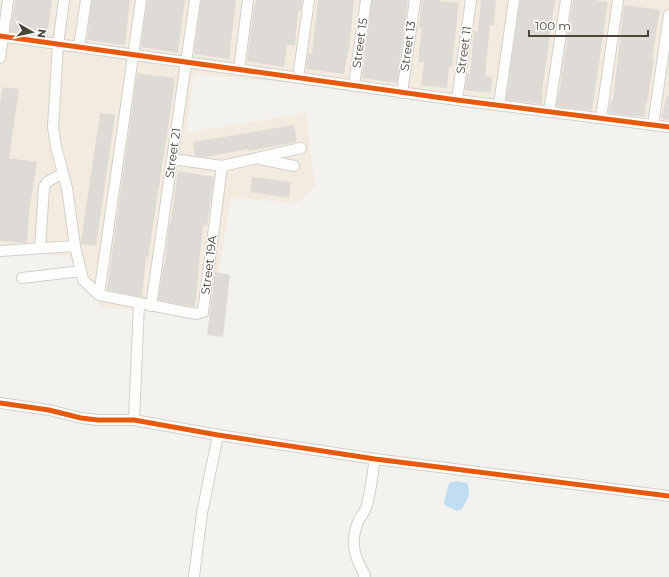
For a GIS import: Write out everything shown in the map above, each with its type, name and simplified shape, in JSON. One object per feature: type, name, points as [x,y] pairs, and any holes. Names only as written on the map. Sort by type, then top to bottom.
[{"type":"street","points":[[0,58],[8,0]]},
{"type":"street","points":[[64,0],[58,45],[53,127],[56,147],[67,188],[75,246],[83,280],[99,295],[151,306]]},
{"type":"street","points":[[79,47],[86,0]]},
{"type":"street","points":[[99,295],[141,0]]},
{"type":"street","name":"Street 21","points":[[151,306],[195,0]]},
{"type":"street","points":[[239,70],[248,0]]},
{"type":"street","points":[[298,78],[309,0]]},
{"type":"street","name":"Street 15","points":[[354,86],[366,0]]},
{"type":"street","name":"Street 13","points":[[402,92],[415,0]]},
{"type":"street","name":"Street 11","points":[[457,100],[471,0]]},
{"type":"street","points":[[499,106],[514,0]]},
{"type":"street","points":[[549,112],[566,0]]},
{"type":"street","points":[[601,118],[618,0]]},
{"type":"street","points":[[653,124],[669,15]]},
{"type":"street","points":[[2,36],[499,106],[669,126]]},
{"type":"street","points":[[172,159],[222,166],[301,148]]},
{"type":"street","points":[[256,158],[294,166]]},
{"type":"street","name":"Street 19A","points":[[151,306],[196,314],[203,312],[222,166]]},
{"type":"street","points":[[40,248],[44,187],[47,182],[63,173]]},
{"type":"street","points":[[0,251],[75,246]]},
{"type":"street","points":[[22,278],[81,272]]},
{"type":"street","points":[[134,420],[139,304]]},
{"type":"street","points":[[0,403],[49,410],[87,418],[134,420],[218,435],[374,459],[669,496]]},
{"type":"street","points":[[194,577],[202,513],[218,435]]},
{"type":"street","points":[[364,577],[353,550],[358,522],[366,508],[371,485],[374,459]]},
{"type":"shaded area","points":[[0,0],[669,0],[669,119],[194,74],[186,133],[306,113],[315,186],[298,203],[231,198],[211,318],[101,307],[68,256],[0,250]]},
{"type":"water","points":[[457,481],[467,483],[469,494],[461,510],[457,511],[445,505],[444,502],[449,483]]},
{"type":"building","points":[[15,0],[52,0],[47,36],[10,31]]},
{"type":"building","points":[[92,0],[130,0],[125,45],[87,40]]},
{"type":"building","points":[[147,0],[185,0],[178,53],[141,47]]},
{"type":"building","points":[[201,0],[236,0],[229,59],[194,54]]},
{"type":"building","points":[[256,0],[302,0],[301,11],[298,11],[295,45],[287,45],[284,67],[247,61]]},
{"type":"building","points":[[318,0],[354,0],[349,51],[344,74],[306,69],[308,53],[312,54]]},
{"type":"building","points":[[372,0],[408,0],[397,83],[362,78]]},
{"type":"building","points":[[422,0],[440,0],[459,3],[452,67],[449,66],[447,88],[421,85],[424,62],[418,62],[422,28],[419,28]]},
{"type":"building","points":[[481,0],[496,0],[494,25],[490,25],[485,76],[492,77],[491,93],[465,90],[467,74],[470,74],[474,31],[478,31]]},
{"type":"building","points":[[520,0],[555,0],[542,91],[542,104],[506,100]]},
{"type":"building","points":[[573,0],[608,2],[592,111],[556,106]]},
{"type":"building","points":[[624,5],[660,10],[652,58],[654,59],[645,117],[608,113],[611,100],[613,100]]},
{"type":"building","points":[[137,73],[174,78],[175,82],[148,258],[146,257],[142,297],[107,290]]},
{"type":"building","points":[[3,87],[19,89],[9,158],[37,162],[29,213],[27,243],[0,241],[0,104]]},
{"type":"building","points":[[667,96],[669,96],[669,120],[661,119]]},
{"type":"building","points":[[100,113],[115,115],[96,246],[81,244],[81,242]]},
{"type":"building","points":[[294,125],[297,142],[206,157],[195,156],[193,142]]},
{"type":"building","points":[[178,171],[214,177],[207,226],[203,225],[195,307],[158,300],[165,264],[169,225],[171,222]]},
{"type":"building","points":[[252,177],[291,182],[289,198],[250,192]]},
{"type":"building","points":[[215,272],[230,275],[223,337],[207,335]]},
{"type":"cycle path","points":[[0,36],[457,100],[669,127]]},
{"type":"cycle path","points":[[0,403],[49,410],[81,418],[98,420],[134,420],[218,435],[375,459],[669,496]]}]
